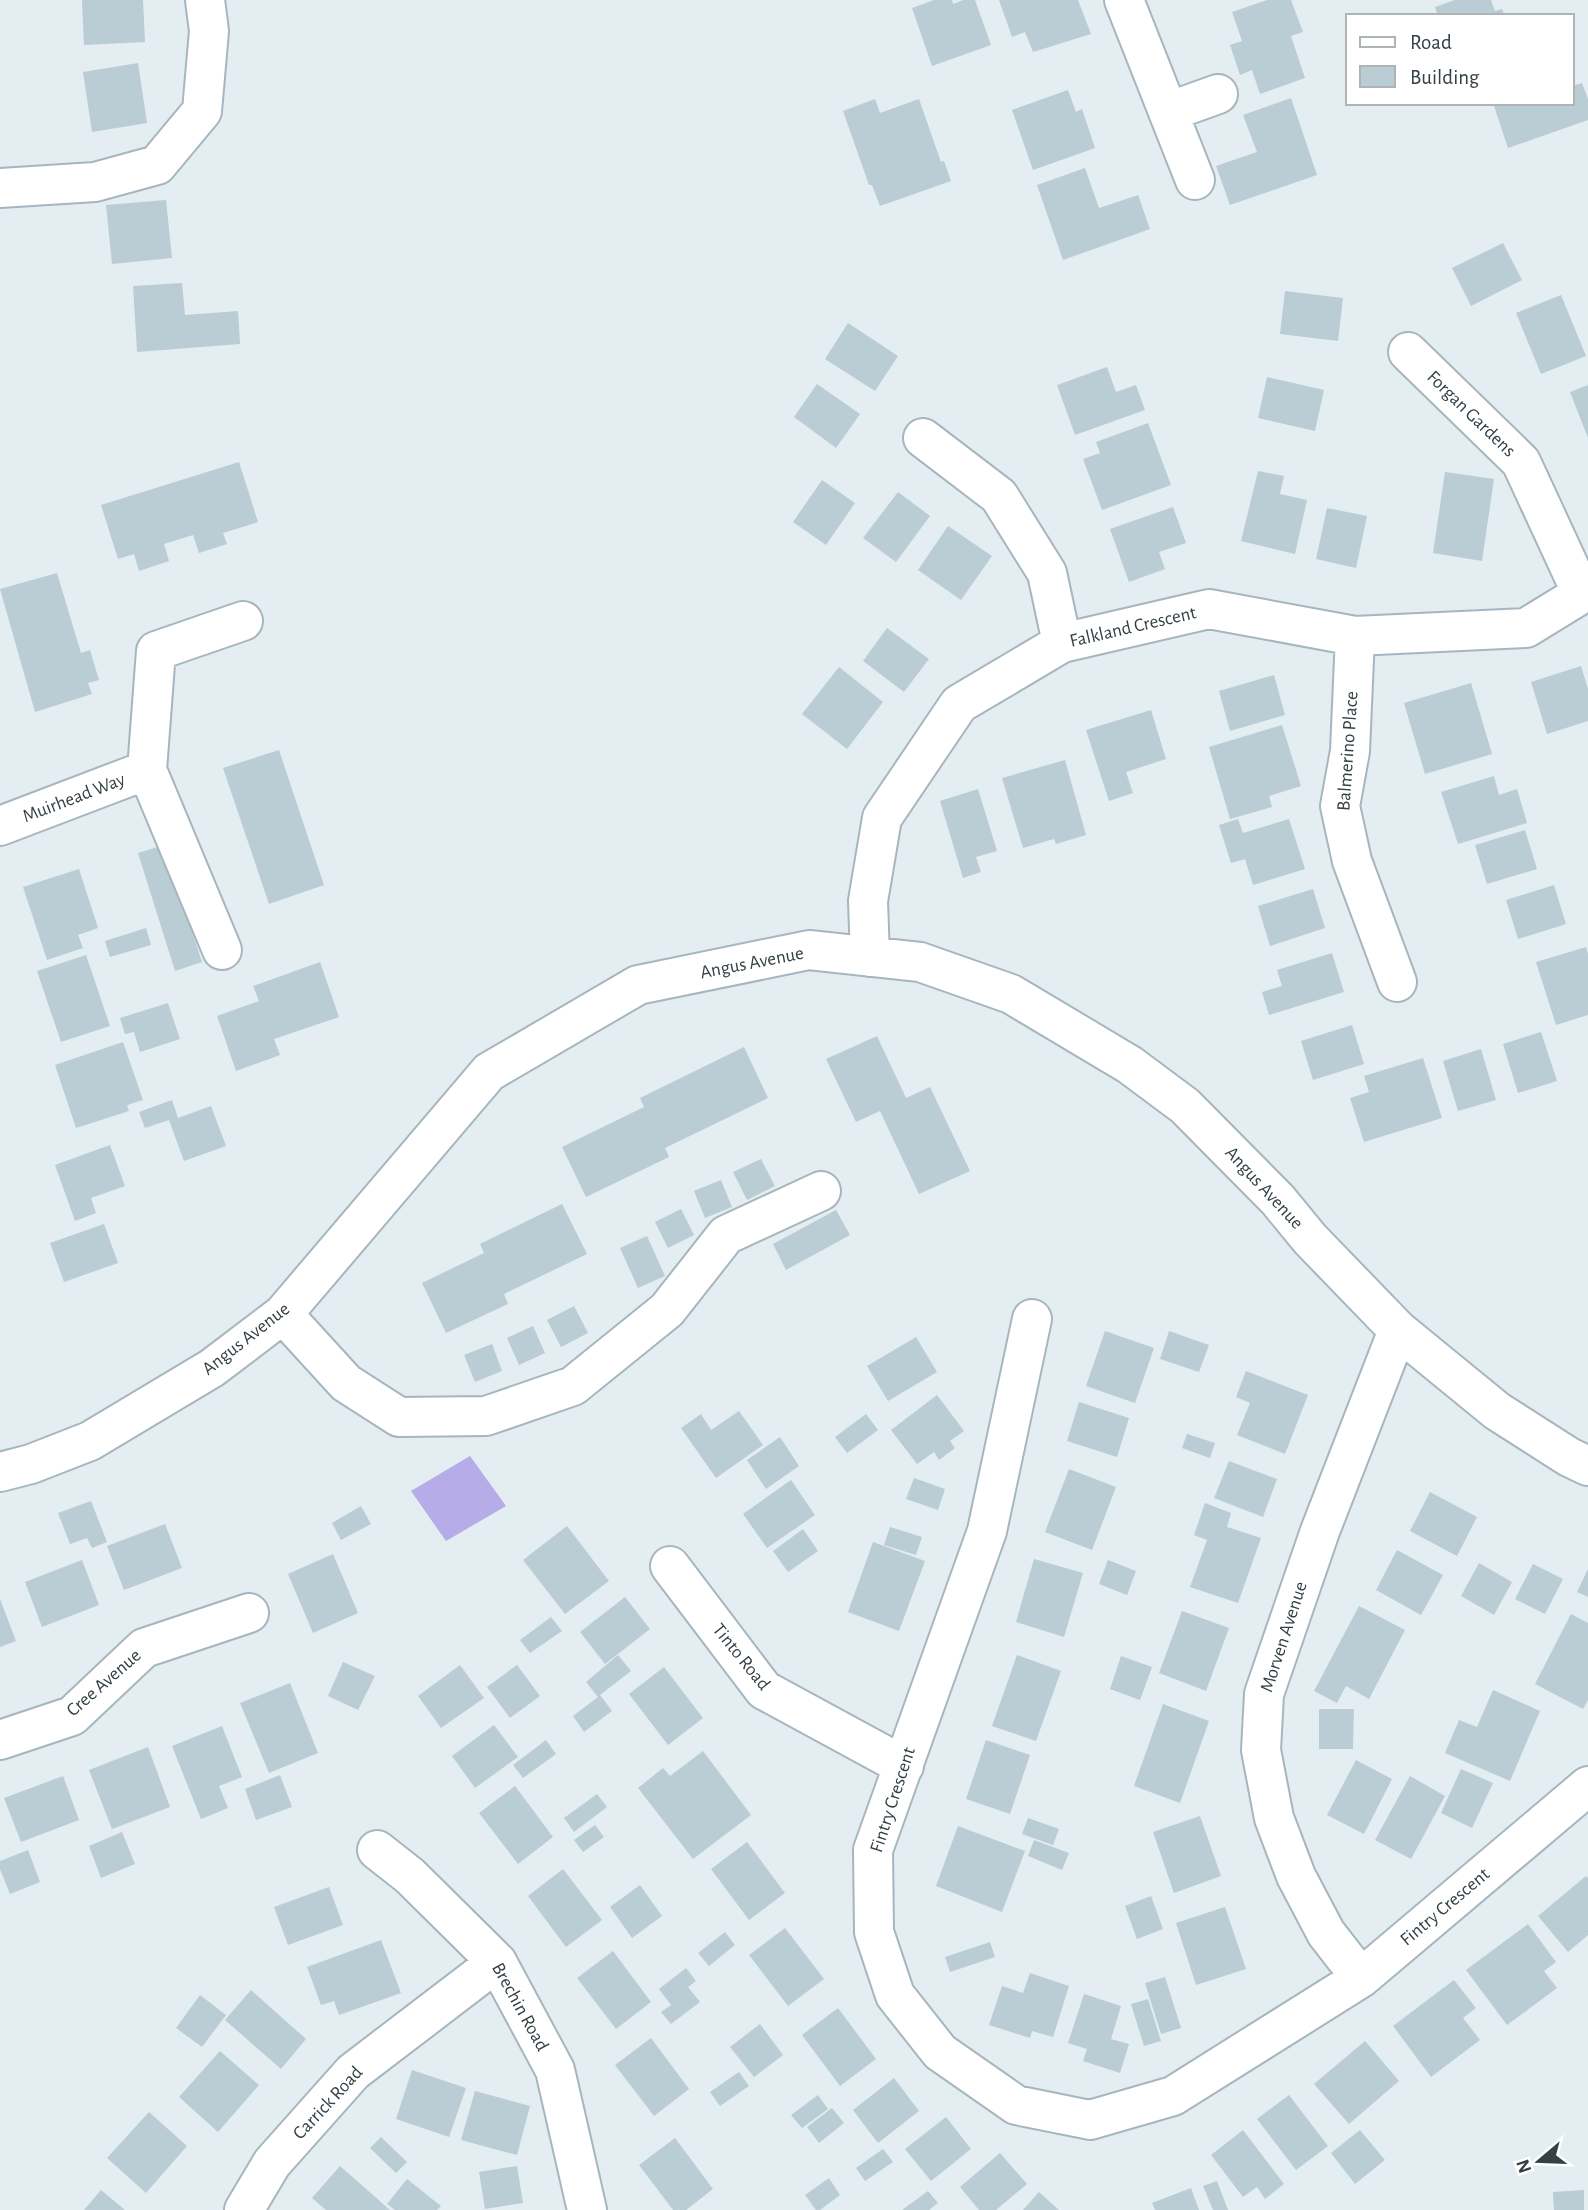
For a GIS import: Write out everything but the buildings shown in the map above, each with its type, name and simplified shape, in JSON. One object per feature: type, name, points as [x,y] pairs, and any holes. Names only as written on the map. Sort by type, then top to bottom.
[{"type":"street","points":[[0,188],[95,182],[157,164],[202,111],[209,31],[205,0]]},
{"type":"street","points":[[1124,0],[1195,180]]},
{"type":"street","points":[[1168,112],[1218,94]]},
{"type":"street","name":"Forgan Gardens","points":[[1408,352],[1521,462],[1585,592]]},
{"type":"street","points":[[923,438],[999,496],[1047,573],[1062,643]]},
{"type":"street","name":"Falkland Crescent","points":[[870,957],[868,901],[882,818],[958,704],[1062,643],[1209,609],[1355,636],[1526,628],[1585,592]]},
{"type":"street","name":"Muirhead Way","points":[[0,827],[147,770],[156,651],[243,621]]},
{"type":"street","name":"Balmerino Place","points":[[1355,636],[1350,751],[1340,806],[1352,861],[1397,982]]},
{"type":"street","points":[[147,770],[222,950]]},
{"type":"street","name":"Angus Avenue","points":[[0,1472],[31,1464],[90,1441],[212,1368],[283,1314],[489,1072],[638,985],[809,950],[920,962],[1010,994],[1130,1065],[1185,1106],[1278,1200],[1310,1239],[1398,1330],[1497,1411],[1569,1457],[1588,1465]]},
{"type":"street","points":[[283,1314],[346,1383],[399,1417],[486,1416],[573,1386],[667,1310],[726,1235],[821,1191]]},
{"type":"street","name":"Fintry Crescent","points":[[1032,1319],[987,1531],[873,1850],[874,1931],[895,1996],[940,2052],[1016,2105],[1090,2120],[1173,2096],[1361,1978],[1588,1786]]},
{"type":"street","name":"Morven Avenue","points":[[1361,1978],[1326,1933],[1296,1877],[1274,1818],[1261,1750],[1264,1694],[1320,1531],[1398,1330]]},
{"type":"street","name":"Tinto Road","points":[[670,1566],[764,1690],[904,1766]]},
{"type":"street","name":"Cree Avenue","points":[[0,1740],[72,1716],[144,1648],[249,1613]]},
{"type":"street","name":"Brechin Road","points":[[377,1850],[410,1876],[497,1962],[555,2070],[587,2210]]},
{"type":"street","name":"Carrick Road","points":[[244,2210],[272,2163],[353,2072],[497,1962]]},
{"type":"shaded area","points":[[470,1456],[506,1506],[446,1541],[411,1491]]}]
